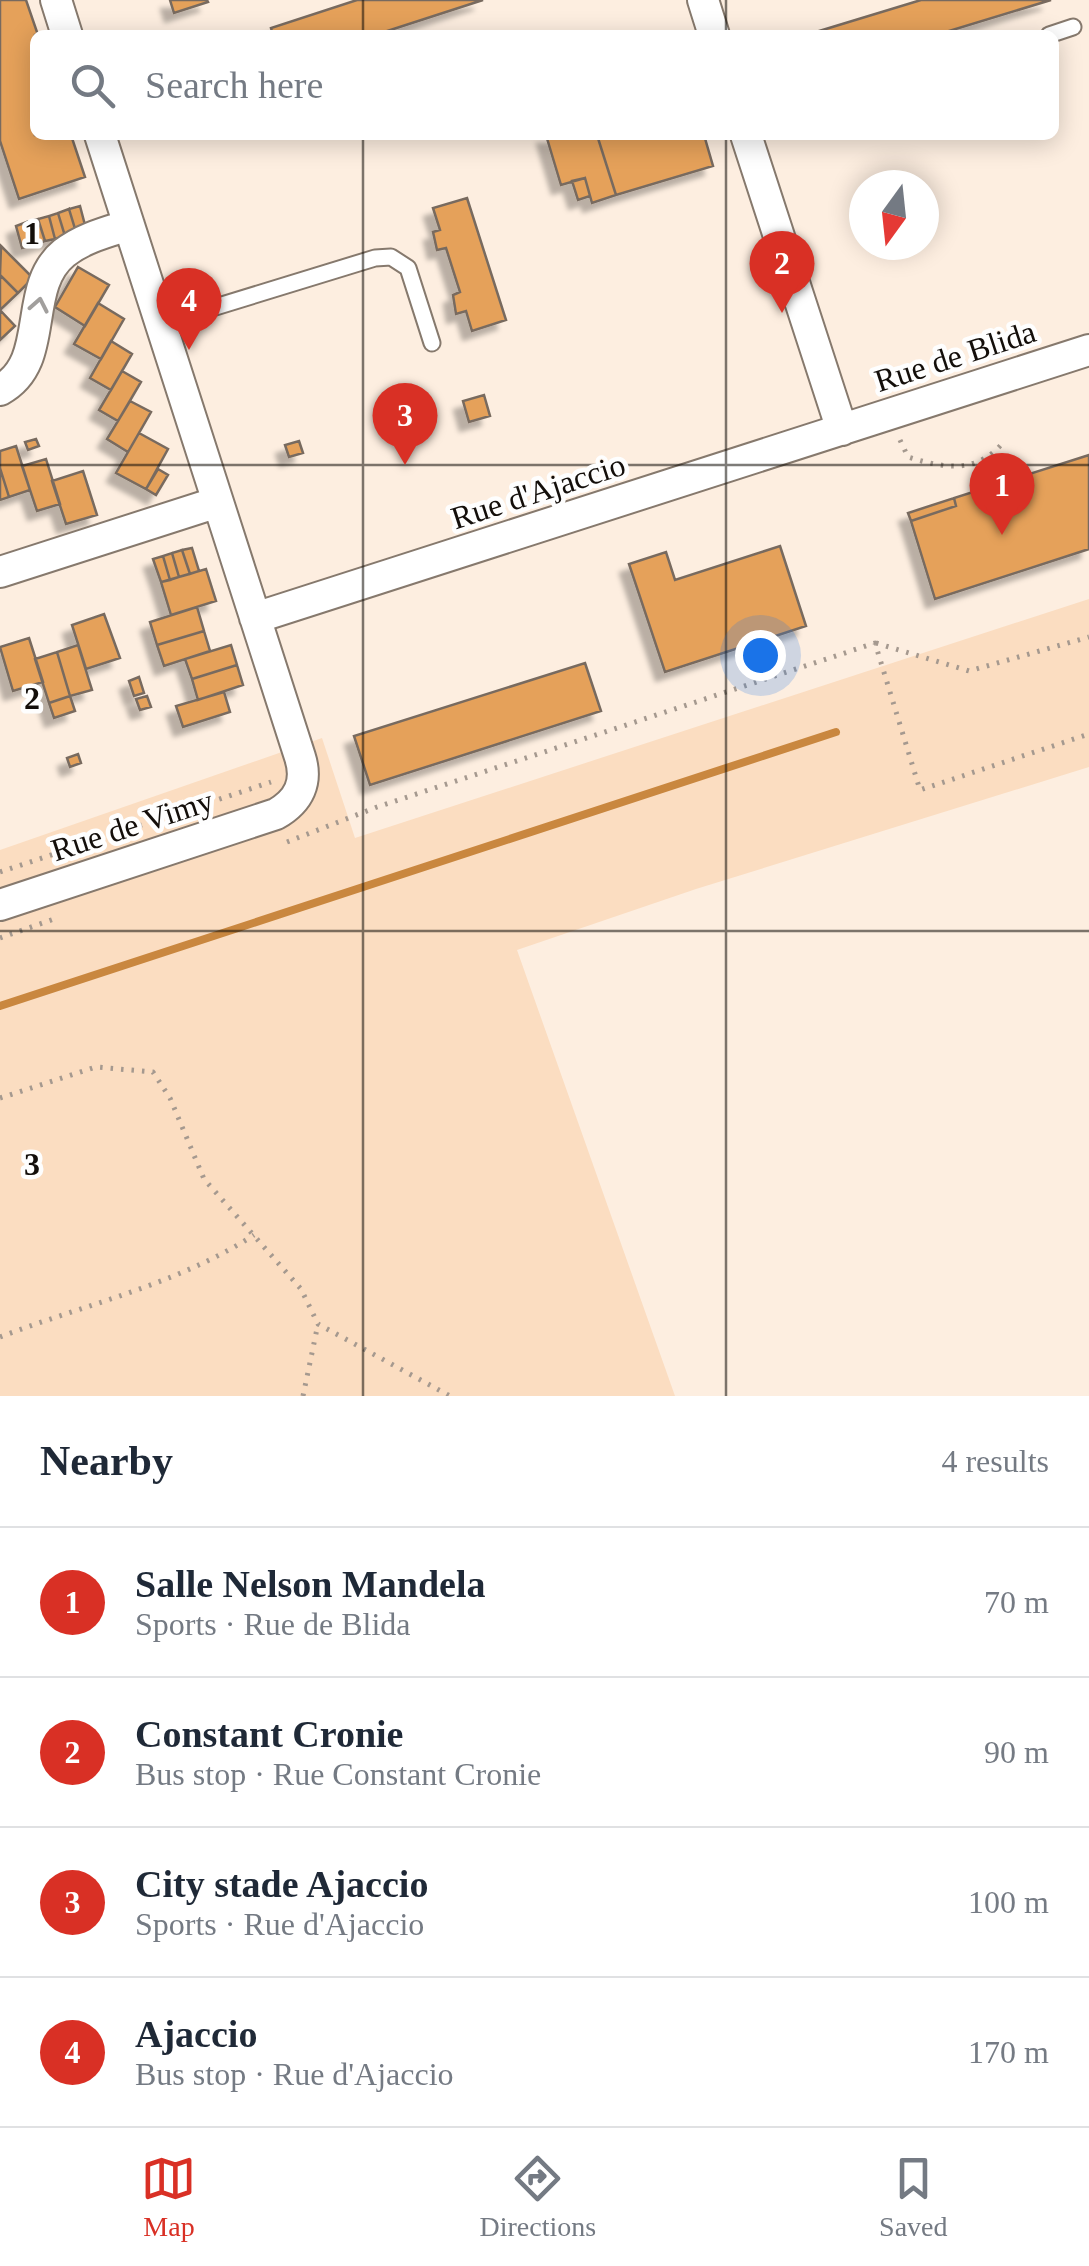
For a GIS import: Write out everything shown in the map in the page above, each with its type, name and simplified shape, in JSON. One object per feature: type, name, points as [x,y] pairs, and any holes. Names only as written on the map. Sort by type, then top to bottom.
[{"type":"street","points":[[56,0],[65,30]]},
{"type":"street","points":[[703,0],[712,30]]},
{"type":"street","points":[[102,140],[304,776]]},
{"type":"street","points":[[748,140],[842,430]]},
{"type":"street","points":[[0,390],[12,383],[25,364],[44,282],[54,263],[85,240],[128,225]]},
{"type":"street","name":"Rue de Blida","points":[[842,430],[1089,350]]},
{"type":"street","name":"Rue d'Ajaccio","points":[[255,618],[842,430]]},
{"type":"street","points":[[0,572],[218,502]]},
{"type":"street","name":"Rue de Vimy","points":[[0,905],[284,809],[299,794],[304,776]]},
{"type":"lane","points":[[1059,32],[1073,27]]},
{"type":"lane","points":[[160,324],[375,258],[391,257],[408,268],[432,342]]},
{"type":"path","points":[[889,414],[908,457],[930,464],[971,465],[992,457],[1005,440]]},
{"type":"path","points":[[282,844],[377,807],[875,642],[969,671],[1089,638]]},
{"type":"path","points":[[875,642],[920,790],[1089,734]]},
{"type":"path","points":[[0,872],[278,780],[304,776]]},
{"type":"path","points":[[0,938],[72,914]]},
{"type":"path","points":[[0,1098],[96,1066],[153,1072],[170,1098],[204,1179],[301,1289],[318,1324],[450,1396]]},
{"type":"path","points":[[0,1337],[172,1278],[216,1259],[254,1235]]},
{"type":"path","points":[[304,1396],[318,1324]]},
{"type":"shaded area","points":[[1089,599],[1089,767],[696,889],[517,950],[675,1396],[0,1396],[0,850],[322,738],[355,838]]},
{"type":"building","points":[[0,0],[26,0],[36,30],[30,30],[30,140],[73,140],[85,177],[19,199],[0,141]]},
{"type":"building","points":[[170,0],[207,0],[208,2],[174,13]]},
{"type":"building","points":[[357,0],[483,0],[390,30],[271,28]]},
{"type":"building","points":[[921,0],[1051,0],[952,30],[822,30]]},
{"type":"building","points":[[548,140],[599,140],[616,195],[592,203],[585,178],[561,185]]},
{"type":"building","points":[[599,140],[705,140],[713,166],[616,195]]},
{"type":"building","points":[[585,178],[590,196],[578,200],[572,181]]},
{"type":"building","points":[[467,198],[506,320],[472,331],[466,311],[456,314],[453,295],[460,292],[446,248],[437,250],[433,232],[440,230],[433,208]]},
{"type":"building","points":[[80,206],[86,229],[76,232],[69,209]]},
{"type":"building","points":[[69,209],[76,232],[65,236],[58,213]]},
{"type":"building","points":[[58,213],[65,236],[55,239],[49,216]]},
{"type":"building","points":[[49,216],[55,239],[45,241],[38,219]]},
{"type":"building","points":[[38,219],[45,241],[34,245],[27,222]]},
{"type":"building","points":[[27,222],[34,245],[22,248],[16,226]]},
{"type":"building","points":[[1,246],[33,278],[18,293],[0,275]]},
{"type":"building","points":[[78,267],[109,285],[85,326],[55,307]]},
{"type":"building","points":[[0,275],[18,293],[0,310]]},
{"type":"building","points":[[98,303],[124,319],[101,359],[74,344]]},
{"type":"building","points":[[0,310],[15,326],[0,340]]},
{"type":"building","points":[[111,341],[132,354],[111,390],[90,378]]},
{"type":"building","points":[[122,371],[141,382],[118,421],[99,410]]},
{"type":"building","points":[[484,395],[490,416],[469,422],[463,401]]},
{"type":"building","points":[[130,401],[151,412],[128,452],[107,439]]},
{"type":"building","points":[[139,433],[168,449],[146,489],[116,473]]},
{"type":"building","points":[[36,439],[39,446],[28,450],[25,442]]},
{"type":"building","points":[[299,441],[303,453],[289,457],[285,445]]},
{"type":"building","points":[[16,446],[30,490],[9,497],[0,468],[0,451]]},
{"type":"building","points":[[1089,455],[1089,549],[935,599],[911,521],[956,506],[954,498]]},
{"type":"building","points":[[46,459],[60,504],[37,511],[22,466]]},
{"type":"building","points":[[0,468],[9,497],[0,500]]},
{"type":"building","points":[[158,469],[168,475],[156,495],[146,489]]},
{"type":"building","points":[[83,471],[97,515],[66,524],[52,481]]},
{"type":"building","points":[[954,498],[956,506],[911,521],[908,513]]},
{"type":"building","points":[[780,546],[806,626],[665,672],[629,564],[666,552],[675,580]]},
{"type":"building","points":[[192,548],[199,571],[190,574],[182,550]]},
{"type":"building","points":[[182,550],[190,574],[179,577],[172,553]]},
{"type":"building","points":[[172,553],[179,577],[170,580],[163,556]]},
{"type":"building","points":[[163,556],[170,580],[161,582],[153,559]]},
{"type":"building","points":[[206,569],[216,601],[171,615],[161,582]]},
{"type":"building","points":[[197,607],[204,631],[157,645],[150,622]]},
{"type":"building","points":[[104,614],[120,658],[86,669],[72,625]]},
{"type":"building","points":[[204,631],[210,651],[164,666],[157,645]]},
{"type":"building","points":[[29,638],[43,682],[13,691],[0,647]]},
{"type":"building","points":[[78,645],[92,690],[70,696],[57,652]]},
{"type":"building","points":[[231,645],[237,665],[192,679],[185,659]]},
{"type":"building","points":[[57,652],[70,696],[49,703],[35,659]]},
{"type":"building","points":[[585,663],[601,711],[370,785],[354,736]]},
{"type":"building","points":[[237,665],[243,685],[198,700],[192,679]]},
{"type":"building","points":[[139,677],[144,693],[134,696],[129,681]]},
{"type":"building","points":[[224,692],[230,712],[183,727],[176,706]]},
{"type":"building","points":[[70,696],[75,711],[54,718],[49,703]]},
{"type":"building","points":[[147,696],[151,707],[140,710],[136,699]]},
{"type":"building","points":[[78,754],[81,763],[70,767],[67,758]]},
{"type":"waterway","points":[[0,1006],[836,732]]},
{"type":"place","name":"Constant Cronie","points":[[782,313]]},
{"type":"place","name":"Ajaccio","points":[[189,350]]},
{"type":"place","name":"City stade Ajaccio","points":[[405,465]]},
{"type":"place","name":"Salle Nelson Mandela","points":[[1002,535]]}]
